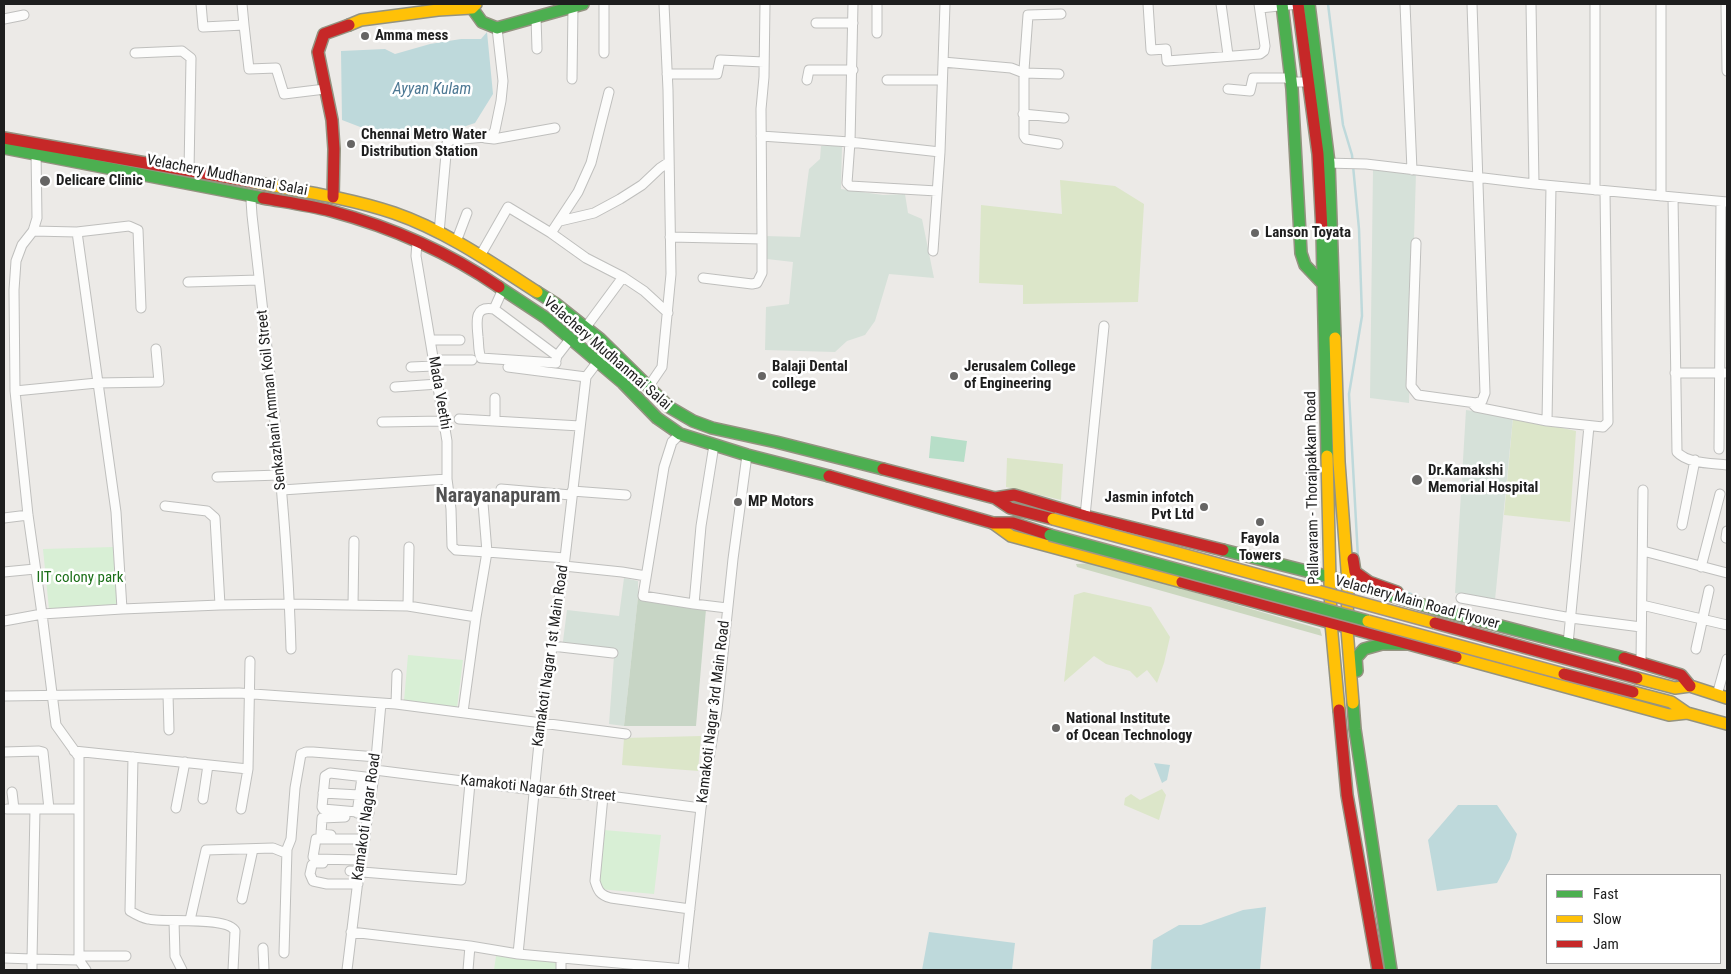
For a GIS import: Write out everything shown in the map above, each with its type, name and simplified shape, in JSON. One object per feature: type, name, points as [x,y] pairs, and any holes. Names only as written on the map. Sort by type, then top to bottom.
[{"type":"main road","name":"Pallavaram - Thoraipakkam Road","points":[[1302,4],[1309,82],[1324,163],[1330,623],[1342,732],[1345,781],[1378,970]]},
{"type":"main road","name":"Pallavaram - Thoraipakkam Road","points":[[1302,4],[1324,163],[1340,482],[1348,583],[1348,629],[1359,755],[1391,970]]},
{"type":"main road","points":[[333,197],[334,149],[332,120],[318,52],[324,34],[361,20],[473,5],[476,17],[481,22],[489,27],[497,28],[578,5]]},
{"type":"main road","points":[[1282,5],[1293,98],[1301,253],[1305,265],[1325,286]]},
{"type":"main road","name":"Velachery Mudhanmai Salai","points":[[4,138],[37,149],[253,197],[330,211],[392,230],[468,266],[546,318],[622,383],[657,418],[680,434],[747,455],[815,472],[993,524]]},
{"type":"main road","name":"Velachery Mudhanmai Salai","points":[[4,148],[37,149],[189,171],[333,197],[396,214],[456,242],[556,304],[586,327],[669,407],[693,421],[712,428],[764,439],[995,498]]},
{"type":"main road","points":[[759,458],[764,439]]},
{"type":"main road","points":[[1340,482],[1347,489],[1355,572],[1369,582],[1397,592],[1400,598]]},
{"type":"main road","points":[[995,498],[1014,495],[1085,516],[1330,577],[1439,610],[1641,662],[1681,675],[1690,686],[1722,697]]},
{"type":"main road","name":"Velachery Main Road Flyover","points":[[995,498],[1010,508],[1637,678],[1675,688],[1690,686]]},
{"type":"main road","name":"Velachery Main Road Flyover","points":[[993,524],[1013,523],[1050,535],[1671,702],[1687,713]]},
{"type":"main road","points":[[993,524],[1011,536],[1348,629],[1413,644],[1668,715],[1687,713],[1727,724]]},
{"type":"main road","points":[[1356,705],[1356,658],[1360,653],[1364,649],[1382,644],[1413,644]]},
{"type":"street","points":[[201,4],[203,27],[244,25]]},
{"type":"street","points":[[242,4],[249,69],[276,68],[284,94],[325,89]]},
{"type":"street","points":[[604,4],[604,53]]},
{"type":"street","points":[[649,386],[662,367],[671,274],[664,4]]},
{"type":"street","points":[[703,278],[752,284],[758,282],[762,273],[761,109],[765,4]]},
{"type":"street","points":[[853,4],[853,70],[848,185],[937,191]]},
{"type":"street","points":[[877,4],[877,33]]},
{"type":"street","points":[[933,251],[940,152],[945,4]]},
{"type":"street","points":[[1148,4],[1151,50],[1166,49],[1167,61],[1260,54],[1264,51],[1265,46],[1260,6],[1302,4]]},
{"type":"street","points":[[1221,4],[1228,56]]},
{"type":"street","points":[[1405,4],[1412,170]]},
{"type":"street","points":[[1416,243],[1411,386],[1418,395],[1472,402],[1482,401],[1485,393],[1472,4]]},
{"type":"street","points":[[1531,4],[1534,184]]},
{"type":"street","points":[[1595,4],[1595,190]]},
{"type":"street","points":[[1661,4],[1661,196]]},
{"type":"street","points":[[1726,4],[1727,71]]},
{"type":"street","points":[[572,79],[578,5]]},
{"type":"street","points":[[1058,144],[1026,139],[1024,136],[1023,114],[1028,14],[1061,14]]},
{"type":"street","points":[[4,18],[24,15]]},
{"type":"street","points":[[536,17],[537,49]]},
{"type":"street","points":[[816,23],[853,23]]},
{"type":"street","points":[[439,233],[447,143],[451,140],[490,136],[495,130],[503,81],[497,28]]},
{"type":"street","points":[[135,53],[182,51],[191,58],[189,171]]},
{"type":"street","points":[[667,74],[717,74],[720,60],[764,62]]},
{"type":"street","points":[[943,62],[1011,68],[1024,73],[1058,74]]},
{"type":"street","points":[[806,80],[809,70],[853,70]]},
{"type":"street","points":[[1228,89],[1250,91],[1253,78],[1286,78],[1290,81],[1309,82]]},
{"type":"street","points":[[887,80],[942,80]]},
{"type":"street","points":[[551,233],[578,192],[591,163],[609,92]]},
{"type":"street","points":[[1023,114],[1064,118]]},
{"type":"street","points":[[483,137],[494,138],[555,128]]},
{"type":"street","points":[[761,136],[850,142],[940,152]]},
{"type":"street","points":[[37,149],[37,218],[33,231],[22,245],[16,261],[14,290],[14,391],[28,515],[56,725],[79,758],[79,958],[86,970]]},
{"type":"street","points":[[560,221],[594,212],[620,199],[642,185],[669,162]]},
{"type":"street","points":[[1324,163],[1366,164],[1551,186],[1724,202],[1724,373],[1719,449]]},
{"type":"street","points":[[1547,421],[1551,186]]},
{"type":"street","points":[[1472,402],[1476,407],[1547,421],[1603,427],[1608,422],[1605,191]]},
{"type":"street","name":"Senkazhani Amman Koil Street","points":[[253,197],[251,200],[282,490],[290,604],[291,649]]},
{"type":"street","points":[[1673,197],[1678,452],[1681,456],[1695,460],[1727,464]]},
{"type":"street","points":[[480,256],[508,207],[551,233],[586,258],[644,291],[668,313]]},
{"type":"street","points":[[456,242],[467,213]]},
{"type":"street","points":[[33,231],[77,232],[129,226],[138,230],[140,237],[141,308]]},
{"type":"street","points":[[77,232],[116,512],[122,610]]},
{"type":"street","points":[[670,237],[762,239]]},
{"type":"street","name":"Mada Veethi","points":[[417,242],[416,256],[447,441],[452,546],[456,550],[487,552]]},
{"type":"street","points":[[586,327],[622,277]]},
{"type":"street","points":[[188,282],[259,280]]},
{"type":"street","points":[[494,309],[503,289]]},
{"type":"street","points":[[488,308],[494,309],[556,359],[481,358],[477,318],[480,311],[488,308]]},
{"type":"street","points":[[1085,516],[1104,326]]},
{"type":"street","points":[[555,373],[556,359],[571,338]]},
{"type":"street","points":[[430,340],[460,340]]},
{"type":"street","name":"Kamakoti Nagar 1st Main Road","points":[[518,954],[541,723],[564,562],[586,377],[608,348]]},
{"type":"street","points":[[14,391],[97,383],[159,382],[156,349]]},
{"type":"street","points":[[411,367],[472,360]]},
{"type":"street","points":[[508,367],[586,377]]},
{"type":"street","points":[[1675,373],[1724,373]]},
{"type":"street","points":[[395,387],[438,384]]},
{"type":"street","points":[[495,398],[495,421]]},
{"type":"street","points":[[459,419],[580,426]]},
{"type":"street","points":[[382,422],[444,422]]},
{"type":"street","points":[[1568,644],[1589,426]]},
{"type":"street","points":[[680,434],[672,442],[664,467],[643,596],[727,608]]},
{"type":"street","points":[[694,604],[701,526],[714,445]]},
{"type":"street","name":"Kamakoti Nagar 3rd Main Road","points":[[684,970],[701,808],[717,710],[732,558],[747,455]]},
{"type":"street","points":[[1682,525],[1695,460]]},
{"type":"street","points":[[217,477],[280,475]]},
{"type":"street","points":[[282,490],[448,478]]},
{"type":"street","points":[[501,489],[626,495]]},
{"type":"street","points":[[1641,662],[1644,490]]},
{"type":"street","points":[[1700,566],[1720,494]]},
{"type":"street","points":[[463,712],[487,552],[483,503]]},
{"type":"street","points":[[165,506],[207,511],[215,518],[220,605]]},
{"type":"street","points":[[4,518],[28,515]]},
{"type":"street","points":[[1727,531],[1727,538]]},
{"type":"street","points":[[353,605],[354,541]]},
{"type":"street","points":[[408,606],[409,547]]},
{"type":"street","points":[[1643,551],[1727,573]]},
{"type":"street","points":[[487,552],[564,562],[646,576]]},
{"type":"street","points":[[4,572],[36,569]]},
{"type":"street","points":[[1696,649],[1709,590]]},
{"type":"street","points":[[1461,598],[1571,618],[1642,626]]},
{"type":"street","points":[[4,621],[42,614],[220,605],[290,604],[408,606],[476,617]]},
{"type":"street","points":[[1642,605],[1727,625]]},
{"type":"street","points":[[552,646],[613,653]]},
{"type":"street","points":[[1722,697],[1727,659]]},
{"type":"street","points":[[241,809],[248,769],[250,661]]},
{"type":"street","points":[[396,704],[397,674]]},
{"type":"street","points":[[4,696],[250,693],[381,702],[626,734]]},
{"type":"street","points":[[168,694],[169,730]]},
{"type":"street","name":"Kamakoti Nagar Road","points":[[347,970],[355,873],[365,837],[375,774],[381,702]]},
{"type":"street","points":[[74,751],[248,769]]},
{"type":"street","points":[[4,752],[43,752],[48,809]]},
{"type":"street","points":[[284,952],[288,849],[291,839],[300,754],[313,752],[377,757]]},
{"type":"street","points":[[133,757],[130,911],[146,919],[190,920],[230,925],[235,931],[233,970]]},
{"type":"street","points":[[176,808],[185,762]]},
{"type":"street","points":[[203,799],[208,765]]},
{"type":"street","name":"Kamakoti Nagar 6th Street","points":[[323,793],[325,776],[327,774],[362,777],[375,774],[602,796],[701,808]]},
{"type":"street","points":[[357,813],[362,777]]},
{"type":"street","points":[[365,837],[316,839],[313,857],[355,873],[461,880],[470,783]]},
{"type":"street","points":[[12,792],[10,809],[78,809]]},
{"type":"street","points":[[359,795],[323,793],[323,809],[368,815]]},
{"type":"street","points":[[602,796],[595,881],[598,892],[610,898],[690,909]]},
{"type":"street","points":[[32,970],[35,809]]},
{"type":"street","points":[[365,837],[322,835],[322,819],[324,817],[368,815]]},
{"type":"street","points":[[242,899],[253,848]]},
{"type":"street","points":[[190,920],[206,850],[273,848],[283,852],[288,849]]},
{"type":"street","points":[[174,921],[175,956],[182,970]]},
{"type":"street","points":[[351,932],[470,946],[518,954],[645,968],[684,970]]},
{"type":"street","points":[[468,970],[470,946]]},
{"type":"street","points":[[263,948],[264,970]]},
{"type":"street","points":[[4,958],[126,956]]},
{"type":"street","points":[[560,970],[561,958]]},
{"type":"green space","points":[[1060,180],[1115,186],[1144,204],[1138,302],[1023,304],[1023,285],[979,283],[981,205],[1062,214]]},
{"type":"green space","points":[[1513,417],[1576,431],[1570,522],[1504,515]]},
{"type":"green space","points":[[931,436],[967,441],[964,462],[929,458]]},
{"type":"green space","points":[[1007,458],[1063,464],[1061,500],[1006,487]]},
{"type":"green space","name":"IIT colony park","points":[[113,547],[117,605],[49,609],[43,549]]},
{"type":"green space","points":[[1093,563],[1320,629],[1322,636],[1077,567],[1076,564]]},
{"type":"green space","points":[[1084,592],[1151,607],[1170,637],[1157,683],[1147,670],[1137,678],[1130,671],[1106,664],[1094,656],[1064,682],[1074,595]]},
{"type":"green space","points":[[638,597],[706,609],[696,726],[624,726]]},
{"type":"green space","points":[[408,655],[463,660],[457,708],[404,701]]},
{"type":"green space","points":[[701,736],[698,771],[622,765],[624,738]]},
{"type":"green space","points":[[1162,789],[1166,795],[1159,820],[1124,805],[1125,798],[1131,794],[1140,800]]},
{"type":"green space","points":[[604,830],[661,835],[654,894],[599,889]]},
{"type":"green space","points":[[496,956],[557,962],[556,970],[494,970]]},
{"type":"shaded area","points":[[821,146],[842,146],[841,189],[883,195],[905,194],[908,213],[922,219],[934,278],[889,274],[875,321],[865,335],[847,341],[835,352],[765,350],[766,307],[789,304],[793,262],[767,259],[765,236],[800,237],[809,169],[820,159]]},
{"type":"shaded area","points":[[1373,170],[1416,173],[1409,403],[1370,398]]},
{"type":"shaded area","points":[[1466,410],[1513,417],[1495,600],[1455,593]]},
{"type":"shaded area","points":[[624,578],[638,581],[638,597],[624,726],[609,724],[614,656],[562,649],[567,610],[619,616]]},
{"type":"water","name":"Ayyan Kulam","points":[[487,32],[493,94],[475,123],[436,136],[381,135],[342,120],[341,51],[385,49],[395,54],[430,44],[461,39],[481,39]]},
{"type":"water","points":[[1154,763],[1170,765],[1167,780],[1162,783]]},
{"type":"water","points":[[1458,805],[1497,805],[1517,834],[1510,859],[1497,883],[1437,891],[1428,840]]},
{"type":"water","points":[[1266,907],[1260,970],[1151,970],[1153,940],[1179,925],[1201,925],[1243,910]]},
{"type":"water","points":[[929,932],[1015,943],[1012,970],[922,970]]},
{"type":"waterway","points":[[1328,4],[1343,125],[1352,155],[1359,229],[1362,316],[1349,394],[1358,558]]},
{"type":"waterway","points":[[1401,591],[1411,594]]},
{"type":"traffic: fast","points":[[472,8],[482,22],[497,28],[583,4]]},
{"type":"traffic: fast","points":[[1282,4],[1292,89],[1301,253],[1305,265],[1325,286]]},
{"type":"traffic: fast","points":[[1309,4],[1329,163],[1335,338]]},
{"type":"traffic: fast","points":[[4,148],[263,198]]},
{"type":"traffic: fast","points":[[1322,231],[1327,456]]},
{"type":"traffic: fast","points":[[499,287],[546,318],[623,383],[657,418],[680,434],[747,455],[829,476]]},
{"type":"traffic: fast","points":[[537,292],[556,304],[600,339],[669,407],[693,421],[712,428],[883,469]]},
{"type":"traffic: fast","points":[[1050,535],[1368,621]]},
{"type":"traffic: fast","points":[[1223,550],[1330,577],[1439,610],[1624,658]]},
{"type":"traffic: fast","points":[[1357,671],[1356,658],[1364,649],[1382,644],[1413,644]]},
{"type":"traffic: fast","points":[[1353,703],[1355,729],[1391,970]]},
{"type":"traffic: slow","points":[[349,25],[361,20],[438,10],[472,8],[476,4]]},
{"type":"traffic: slow","points":[[253,182],[360,203],[413,220],[468,248],[537,292]]},
{"type":"traffic: slow","points":[[1335,338],[1339,462],[1348,583],[1347,629],[1353,703]]},
{"type":"traffic: slow","points":[[1327,456],[1331,623],[1339,710]]},
{"type":"traffic: slow","points":[[1053,519],[1435,623]]},
{"type":"traffic: slow","points":[[993,523],[1011,536],[1182,582]]},
{"type":"traffic: slow","points":[[1368,621],[1564,674]]},
{"type":"traffic: slow","points":[[1456,657],[1669,715],[1687,713]]},
{"type":"traffic: slow","points":[[1637,678],[1675,688],[1690,686],[1727,698]]},
{"type":"traffic: slow","points":[[1633,692],[1671,702],[1687,713],[1727,724]]},
{"type":"traffic: jam","points":[[1298,4],[1318,154],[1322,231]]},
{"type":"traffic: jam","points":[[333,197],[334,149],[332,120],[318,52],[324,34],[349,25]]},
{"type":"traffic: jam","points":[[4,138],[253,182]]},
{"type":"traffic: jam","points":[[263,198],[331,211],[397,233],[460,263],[499,287]]},
{"type":"traffic: jam","points":[[883,469],[995,498],[1010,508],[1053,519]]},
{"type":"traffic: jam","points":[[829,476],[993,523],[1013,523],[1050,535]]},
{"type":"traffic: jam","points":[[995,498],[1014,495],[1085,516],[1223,550]]},
{"type":"traffic: jam","points":[[1353,559],[1355,572],[1369,582],[1397,592],[1400,598]]},
{"type":"traffic: jam","points":[[1182,582],[1456,657]]},
{"type":"traffic: jam","points":[[1435,623],[1637,678]]},
{"type":"traffic: jam","points":[[1624,658],[1681,675],[1690,686]]},
{"type":"traffic: jam","points":[[1564,674],[1633,692]]},
{"type":"traffic: jam","points":[[1339,710],[1347,795],[1378,970]]},
{"type":"place","name":"Amma mess","points":[[365,36]]},
{"type":"place","name":"Chennai Metro Water Distribution Station","points":[[351,144]]},
{"type":"place","name":"Delicare Clinic","points":[[45,181]]},
{"type":"place","name":"Lanson Toyata","points":[[1255,233]]},
{"type":"place","name":"Balaji Dental college","points":[[762,376]]},
{"type":"place","name":"Jerusalem College of Engineering","points":[[954,376]]},
{"type":"place","name":"Dr.Kamakshi Memorial Hospital","points":[[1417,480]]},
{"type":"place","name":"MP Motors","points":[[738,502]]},
{"type":"place","name":"Jasmin infotch Pvt Ltd","points":[[1204,507]]},
{"type":"place","name":"Fayola Towers","points":[[1260,522]]},
{"type":"place","name":"National Institute of Ocean Technology","points":[[1056,728]]},
{"type":"district","name":"Narayanapuram","points":[[498,497]]}]
